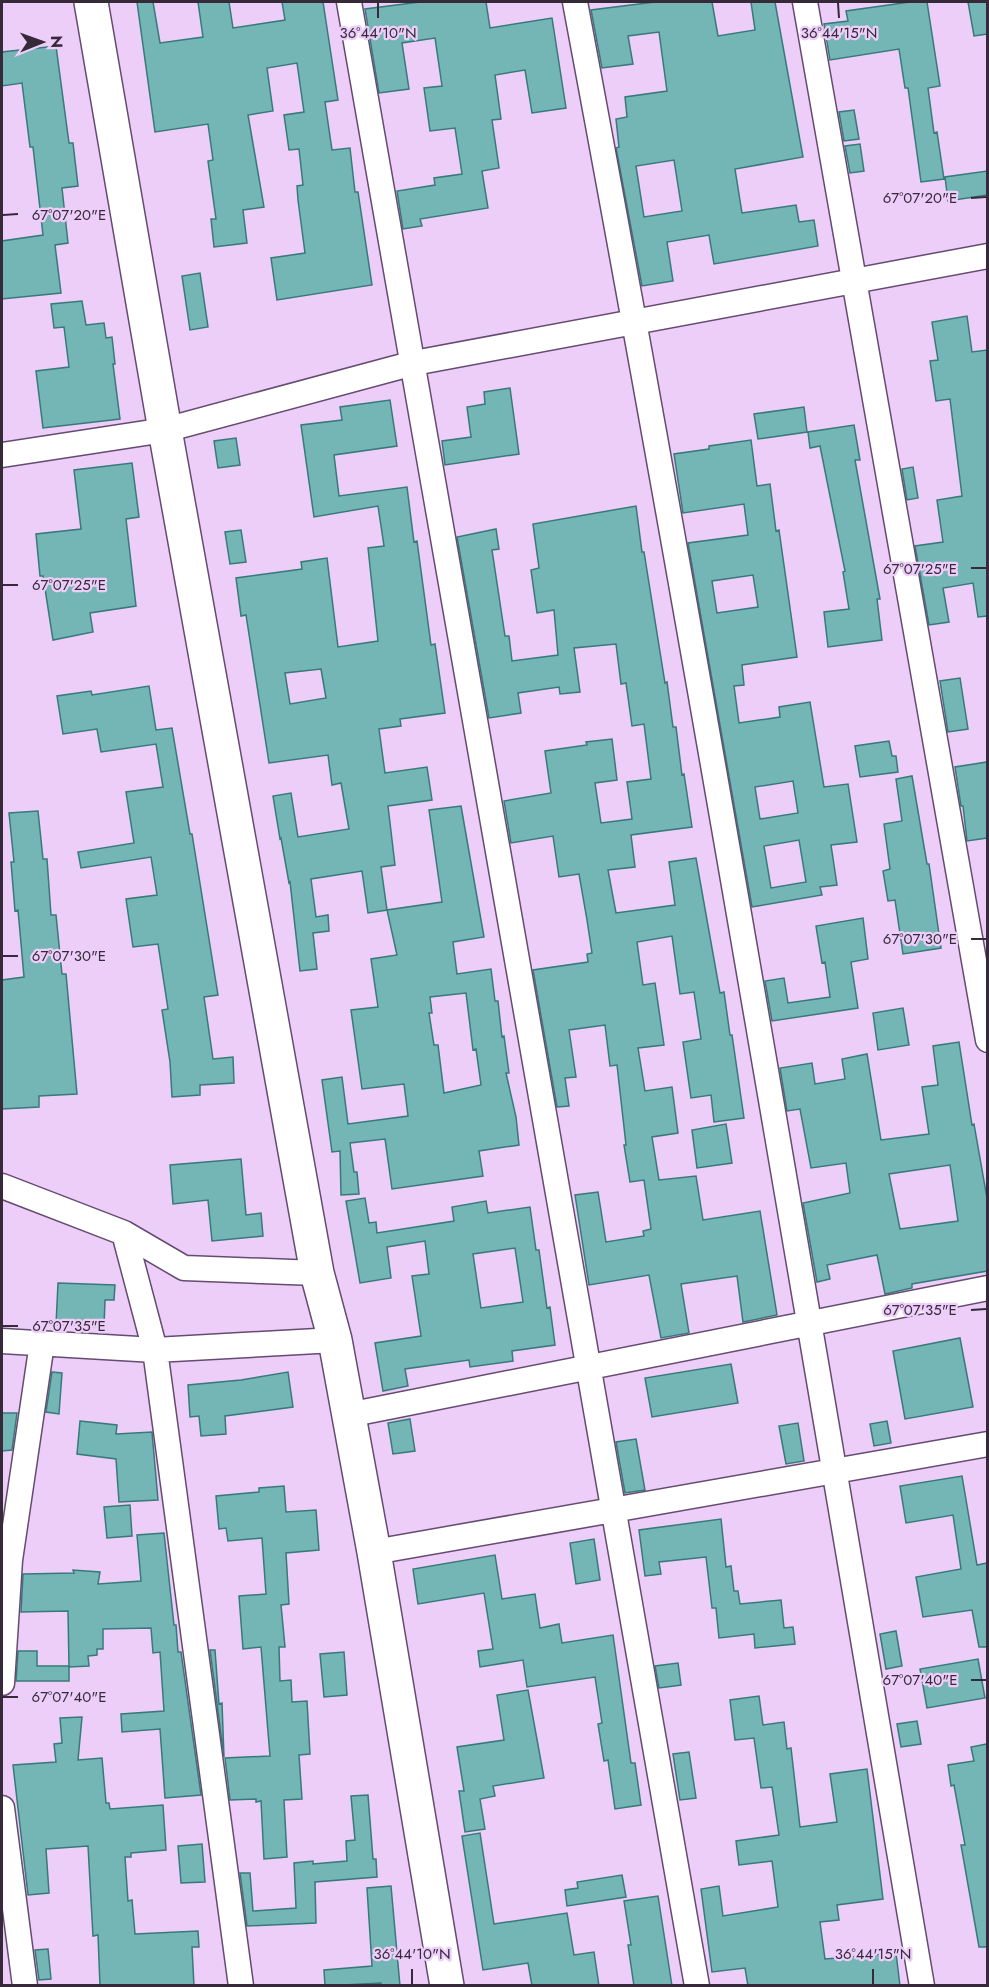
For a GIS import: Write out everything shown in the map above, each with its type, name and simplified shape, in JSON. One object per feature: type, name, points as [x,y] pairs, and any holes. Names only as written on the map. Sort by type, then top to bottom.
[{"type":"street","points":[[91,2],[165,430],[317,1273],[335,1340],[374,1552],[447,1986]]},
{"type":"street","points":[[349,2],[697,1986]]},
{"type":"street","points":[[575,2],[635,321],[810,1323],[922,1986]]},
{"type":"street","points":[[805,2],[987,1040]]},
{"type":"street","points":[[2,454],[165,430],[414,363],[987,255]]},
{"type":"street","points":[[2,1186],[124,1233],[184,1268],[317,1273]]},
{"type":"street","points":[[124,1233],[155,1350],[242,1986]]},
{"type":"street","points":[[348,1415],[987,1288]]},
{"type":"street","points":[[2,1341],[155,1350],[335,1340]]},
{"type":"street","points":[[2,1683],[6,1560],[42,1343]]},
{"type":"street","points":[[374,1552],[987,1444]]},
{"type":"street","points":[[2,1808],[25,1986]]},
{"type":"building","points":[[137,2],[153,2],[160,43],[203,37],[198,2],[229,2],[233,28],[285,20],[282,2],[323,2],[338,100],[325,102],[332,150],[350,148],[355,192],[358,192],[372,285],[277,300],[271,258],[305,253],[297,186],[303,185],[299,149],[289,150],[284,115],[304,112],[297,63],[267,68],[273,111],[248,115],[264,207],[243,210],[247,243],[214,247],[211,219],[216,219],[208,161],[213,160],[208,124],[155,132]]},
{"type":"building","points":[[420,2],[486,2],[490,28],[552,18],[566,108],[532,113],[525,70],[495,75],[501,119],[492,120],[499,168],[482,171],[488,208],[420,219],[422,226],[403,229],[397,191],[435,185],[434,178],[462,174],[455,128],[430,131],[424,88],[442,86],[435,38],[402,43],[409,89],[379,93],[365,9]]},
{"type":"building","points":[[655,2],[712,2],[718,36],[755,30],[751,2],[775,2],[803,157],[735,169],[742,213],[796,205],[799,222],[814,220],[818,246],[714,264],[709,235],[667,242],[673,281],[642,286],[616,148],[619,147],[616,119],[627,117],[625,97],[667,91],[659,32],[628,36],[633,64],[602,68],[591,10]],"holes":[[[674,160],[682,211],[644,217],[636,166]]]},
{"type":"building","points":[[910,2],[927,2],[940,86],[928,88],[934,133],[937,132],[944,179],[921,182],[908,88],[905,88],[899,49],[830,60],[824,24],[848,21],[846,11]]},
{"type":"building","points":[[968,2],[987,2],[987,34],[974,36]]},
{"type":"building","points":[[56,46],[69,143],[73,143],[78,186],[62,188],[68,243],[55,245],[61,293],[2,299],[2,241],[43,235],[33,147],[30,147],[22,83],[2,86],[2,52]]},
{"type":"building","points":[[854,110],[859,139],[844,141],[839,112]]},
{"type":"building","points":[[860,144],[864,171],[850,173],[845,146]]},
{"type":"building","points":[[987,171],[987,195],[948,201],[945,177]]},
{"type":"building","points":[[200,273],[208,327],[190,330],[182,276]]},
{"type":"building","points":[[82,301],[86,325],[104,323],[106,338],[112,337],[120,419],[43,428],[36,371],[69,367],[64,327],[54,328],[51,304]]},
{"type":"building","points":[[967,316],[972,352],[987,350],[987,616],[978,617],[973,583],[943,588],[949,622],[929,625],[915,546],[943,542],[937,500],[962,496],[950,399],[936,401],[930,361],[938,360],[932,322]]},
{"type":"building","points":[[510,388],[519,454],[445,465],[442,441],[471,437],[467,407],[485,404],[484,392]]},
{"type":"building","points":[[390,400],[397,446],[334,455],[339,496],[407,487],[431,645],[435,644],[445,713],[400,719],[401,726],[379,729],[385,773],[427,767],[432,800],[388,806],[395,865],[381,867],[387,910],[368,913],[362,871],[311,879],[316,917],[328,915],[329,931],[313,933],[317,969],[300,971],[290,882],[273,796],[291,793],[298,837],[349,829],[341,783],[332,785],[328,755],[269,763],[246,615],[241,616],[236,578],[302,569],[301,562],[327,558],[338,647],[378,641],[368,548],[384,546],[378,506],[314,517],[301,425],[342,420],[340,407]],"holes":[[[321,669],[326,698],[290,704],[285,673]]]},
{"type":"building","points":[[804,407],[807,432],[758,439],[754,414]]},
{"type":"building","points":[[854,425],[860,460],[855,460],[880,599],[877,599],[882,640],[828,647],[824,612],[849,609],[843,572],[845,571],[820,446],[810,448],[808,432]]},
{"type":"building","points":[[236,438],[240,465],[218,468],[214,441]]},
{"type":"building","points":[[751,440],[757,486],[770,484],[797,657],[742,665],[744,685],[734,686],[739,723],[780,717],[779,707],[810,702],[824,787],[848,784],[857,842],[831,845],[837,885],[820,887],[822,895],[752,907],[688,543],[748,535],[744,504],[683,513],[674,454],[709,449],[709,446]],"holes":[[[753,575],[758,607],[717,613],[712,581]],[[793,781],[798,813],[760,819],[755,787]],[[799,840],[806,882],[771,888],[764,846]]]},
{"type":"building","points":[[132,463],[139,517],[126,519],[136,606],[90,613],[93,632],[53,640],[43,576],[40,576],[36,534],[81,529],[74,470]]},
{"type":"building","points":[[913,467],[918,498],[907,500],[902,469]]},
{"type":"building","points":[[636,506],[642,552],[644,552],[673,727],[676,727],[692,827],[631,835],[635,867],[608,870],[616,913],[675,905],[669,862],[696,858],[720,993],[724,992],[730,1035],[732,1035],[744,1118],[714,1122],[711,1095],[691,1098],[683,1042],[701,1039],[694,992],[680,994],[672,936],[637,942],[643,985],[655,983],[664,1045],[638,1048],[645,1091],[672,1087],[678,1133],[652,1137],[659,1180],[696,1176],[703,1220],[760,1211],[777,1315],[743,1322],[737,1276],[681,1284],[689,1333],[661,1338],[649,1275],[589,1285],[575,1195],[598,1192],[606,1242],[644,1236],[643,1231],[651,1229],[644,1180],[630,1182],[624,1145],[626,1145],[617,1065],[610,1066],[605,1025],[569,1030],[576,1077],[565,1078],[569,1106],[557,1107],[533,970],[588,962],[587,954],[592,953],[587,920],[579,874],[559,877],[553,836],[511,843],[504,801],[551,793],[545,751],[612,739],[617,780],[595,783],[601,823],[632,819],[627,782],[651,779],[644,724],[632,726],[626,683],[621,684],[616,644],[574,648],[580,692],[560,694],[559,687],[518,693],[521,713],[489,718],[457,537],[496,529],[499,549],[492,550],[505,636],[509,636],[512,661],[558,655],[554,610],[537,613],[531,570],[539,568],[533,524]]},
{"type":"building","points":[[241,530],[246,562],[230,564],[225,532]]},
{"type":"building","points":[[960,678],[968,729],[948,732],[940,681]]},
{"type":"building","points":[[149,686],[156,730],[172,728],[190,834],[192,834],[218,995],[204,997],[213,1059],[233,1057],[234,1083],[200,1085],[200,1095],[172,1097],[170,1062],[162,1010],[168,1009],[158,944],[133,947],[126,899],[157,895],[151,857],[81,868],[78,852],[134,843],[126,792],[163,787],[156,744],[101,752],[97,729],[63,734],[57,696],[91,691],[92,695]]},
{"type":"building","points":[[889,741],[892,756],[896,756],[898,772],[860,777],[855,746]]},
{"type":"building","points":[[987,762],[987,838],[967,841],[955,767]]},
{"type":"building","points":[[912,776],[927,864],[929,864],[941,948],[903,954],[895,900],[888,901],[883,871],[890,869],[884,824],[902,821],[896,779]]},
{"type":"building","points":[[461,806],[484,937],[453,942],[457,974],[491,969],[495,1001],[498,1001],[502,1037],[504,1036],[509,1073],[506,1073],[516,1117],[519,1145],[479,1151],[483,1176],[392,1189],[385,1139],[350,1143],[354,1172],[357,1172],[359,1194],[341,1195],[340,1151],[332,1152],[322,1080],[342,1077],[348,1124],[408,1116],[404,1084],[362,1089],[351,1010],[378,1007],[371,959],[397,955],[387,910],[442,902],[429,810]],"holes":[[[466,993],[473,1050],[476,1049],[481,1085],[444,1093],[438,1045],[434,1045],[429,1013],[432,1013],[430,997]]]},
{"type":"building","points":[[38,811],[43,859],[47,859],[51,915],[56,915],[62,974],[66,974],[77,1094],[39,1096],[39,1107],[2,1109],[2,980],[24,977],[18,910],[15,911],[11,862],[14,862],[9,813]]},
{"type":"building","points":[[863,918],[868,959],[851,962],[858,1008],[772,1021],[765,981],[784,978],[788,1003],[830,997],[825,962],[822,963],[816,926]]},
{"type":"building","points":[[903,1008],[909,1045],[878,1050],[873,1013]]},
{"type":"building","points":[[959,1042],[972,1125],[974,1124],[987,1198],[987,1271],[912,1284],[912,1288],[885,1294],[877,1255],[827,1265],[830,1279],[817,1282],[803,1203],[850,1193],[846,1163],[811,1168],[800,1109],[787,1111],[780,1068],[812,1063],[815,1084],[845,1079],[842,1059],[867,1054],[881,1140],[929,1134],[922,1087],[938,1085],[933,1046]],"holes":[[[950,1165],[958,1221],[900,1229],[889,1174]]]},
{"type":"building","points":[[726,1124],[732,1163],[697,1168],[692,1130]]},
{"type":"building","points":[[241,1159],[246,1215],[261,1213],[263,1236],[212,1241],[208,1200],[173,1204],[170,1165]]},
{"type":"building","points":[[365,1198],[369,1223],[376,1222],[377,1233],[454,1221],[452,1207],[486,1201],[488,1213],[530,1207],[547,1308],[550,1307],[555,1345],[512,1351],[513,1361],[470,1367],[469,1360],[405,1369],[408,1386],[383,1391],[375,1343],[421,1336],[412,1276],[429,1274],[425,1241],[387,1247],[391,1278],[360,1283],[346,1201]],"holes":[[[515,1248],[523,1302],[481,1308],[473,1254]]]},
{"type":"building","points":[[58,1283],[115,1285],[114,1300],[105,1300],[104,1327],[56,1325]]},
{"type":"building","points":[[960,1338],[973,1407],[905,1419],[893,1351]]},
{"type":"building","points":[[731,1364],[738,1403],[652,1417],[645,1378]]},
{"type":"building","points":[[52,1372],[62,1373],[59,1414],[46,1412]]},
{"type":"building","points":[[288,1372],[293,1407],[225,1416],[226,1434],[201,1436],[199,1416],[190,1417],[188,1385],[241,1380]]},
{"type":"building","points":[[2,1413],[17,1413],[12,1450],[2,1451]]},
{"type":"building","points":[[410,1419],[415,1451],[393,1454],[388,1423]]},
{"type":"building","points":[[80,1421],[117,1425],[116,1434],[152,1432],[158,1500],[119,1502],[116,1459],[77,1454]]},
{"type":"building","points":[[887,1421],[891,1443],[874,1446],[870,1424]]},
{"type":"building","points":[[798,1423],[804,1461],[786,1464],[779,1426]]},
{"type":"building","points":[[636,1439],[645,1490],[625,1493],[616,1442]]},
{"type":"building","points":[[962,1476],[977,1565],[987,1563],[987,1647],[979,1647],[972,1610],[923,1617],[916,1577],[961,1569],[953,1515],[906,1523],[900,1486]]},
{"type":"building","points":[[284,1486],[286,1512],[316,1510],[319,1550],[286,1553],[289,1604],[281,1605],[285,1647],[279,1647],[280,1681],[291,1680],[292,1702],[307,1701],[310,1754],[299,1755],[302,1799],[284,1800],[287,1857],[264,1859],[261,1801],[256,1802],[256,1799],[230,1800],[225,1758],[270,1756],[261,1647],[243,1649],[239,1596],[266,1594],[262,1538],[228,1541],[226,1528],[219,1529],[216,1496],[259,1492],[259,1488]]},
{"type":"building","points":[[130,1505],[132,1536],[107,1538],[104,1507]]},
{"type":"building","points":[[721,1519],[726,1567],[731,1566],[734,1591],[738,1591],[740,1604],[781,1600],[784,1628],[793,1627],[795,1644],[755,1648],[754,1634],[719,1638],[716,1608],[712,1608],[706,1557],[659,1562],[661,1574],[645,1576],[639,1530]]},
{"type":"building","points":[[164,1533],[174,1625],[176,1625],[178,1652],[181,1652],[201,1795],[165,1798],[160,1729],[122,1732],[121,1714],[164,1711],[160,1652],[153,1653],[151,1628],[103,1629],[103,1649],[97,1649],[97,1655],[88,1656],[89,1666],[69,1667],[68,1611],[21,1612],[23,1574],[74,1573],[73,1570],[100,1572],[98,1584],[141,1581],[137,1535]]},
{"type":"building","points":[[594,1539],[600,1580],[576,1584],[570,1543]]},
{"type":"building","points":[[495,1555],[502,1599],[535,1594],[540,1628],[559,1624],[562,1643],[613,1635],[631,1763],[635,1763],[641,1805],[615,1809],[608,1760],[604,1761],[598,1724],[602,1723],[595,1677],[527,1687],[523,1660],[480,1667],[478,1651],[493,1649],[484,1593],[418,1604],[413,1569]]},
{"type":"building","points":[[896,1631],[902,1666],[886,1669],[880,1634]]},
{"type":"building","points":[[210,1650],[215,1650],[219,1704],[222,1703],[224,1757]]},
{"type":"building","points":[[18,1651],[37,1651],[37,1666],[69,1666],[69,1681],[16,1681]]},
{"type":"building","points":[[344,1652],[347,1695],[324,1697],[320,1654]]},
{"type":"building","points":[[978,1659],[985,1698],[927,1708],[920,1669]]},
{"type":"building","points":[[678,1663],[681,1685],[659,1688],[655,1666]]},
{"type":"building","points":[[528,1690],[544,1778],[493,1786],[495,1796],[480,1799],[485,1829],[465,1832],[459,1791],[464,1791],[457,1747],[504,1740],[497,1695]]},
{"type":"building","points":[[759,1696],[763,1725],[784,1722],[787,1749],[791,1748],[800,1827],[837,1822],[830,1774],[867,1769],[883,1899],[837,1905],[839,1920],[820,1922],[825,1959],[896,1953],[900,1986],[748,1986],[745,1968],[712,1972],[701,1889],[719,1886],[723,1916],[778,1907],[772,1861],[739,1865],[736,1841],[779,1835],[772,1787],[761,1788],[754,1738],[735,1740],[730,1700]]},
{"type":"building","points":[[82,1717],[78,1760],[102,1758],[106,1803],[109,1803],[110,1809],[163,1805],[166,1850],[131,1853],[131,1857],[125,1857],[128,1901],[132,1900],[135,1934],[198,1931],[199,1947],[192,1947],[194,1986],[100,1986],[98,1935],[93,1936],[88,1846],[46,1849],[49,1893],[28,1895],[13,1765],[56,1762],[54,1744],[62,1743],[60,1718]]},
{"type":"building","points":[[917,1721],[921,1744],[901,1747],[897,1724]]},
{"type":"building","points":[[987,1744],[987,1947],[979,1947],[961,1845],[965,1845],[948,1765],[974,1761],[971,1747]]},
{"type":"building","points":[[689,1752],[696,1798],[680,1800],[673,1754]]},
{"type":"building","points":[[368,1795],[373,1859],[376,1859],[377,1877],[315,1882],[316,1923],[247,1926],[240,1873],[250,1873],[253,1911],[296,1908],[294,1863],[347,1861],[346,1841],[355,1840],[351,1796]]},
{"type":"building","points":[[480,1833],[494,1924],[567,1913],[574,1955],[594,1952],[599,1986],[532,1986],[528,1963],[483,1970],[462,1836]]},
{"type":"building","points":[[202,1844],[205,1882],[181,1883],[178,1846]]},
{"type":"building","points":[[622,1875],[626,1897],[567,1906],[565,1890],[578,1888],[577,1882]]},
{"type":"building","points":[[391,1886],[400,1986],[381,1986],[381,1983],[325,1986],[324,1970],[372,1966],[367,1888]]},
{"type":"building","points":[[658,1896],[672,1986],[634,1986],[628,1945],[631,1945],[624,1901]]},
{"type":"building","points":[[48,1949],[51,1979],[39,1980],[35,1950]]}]
